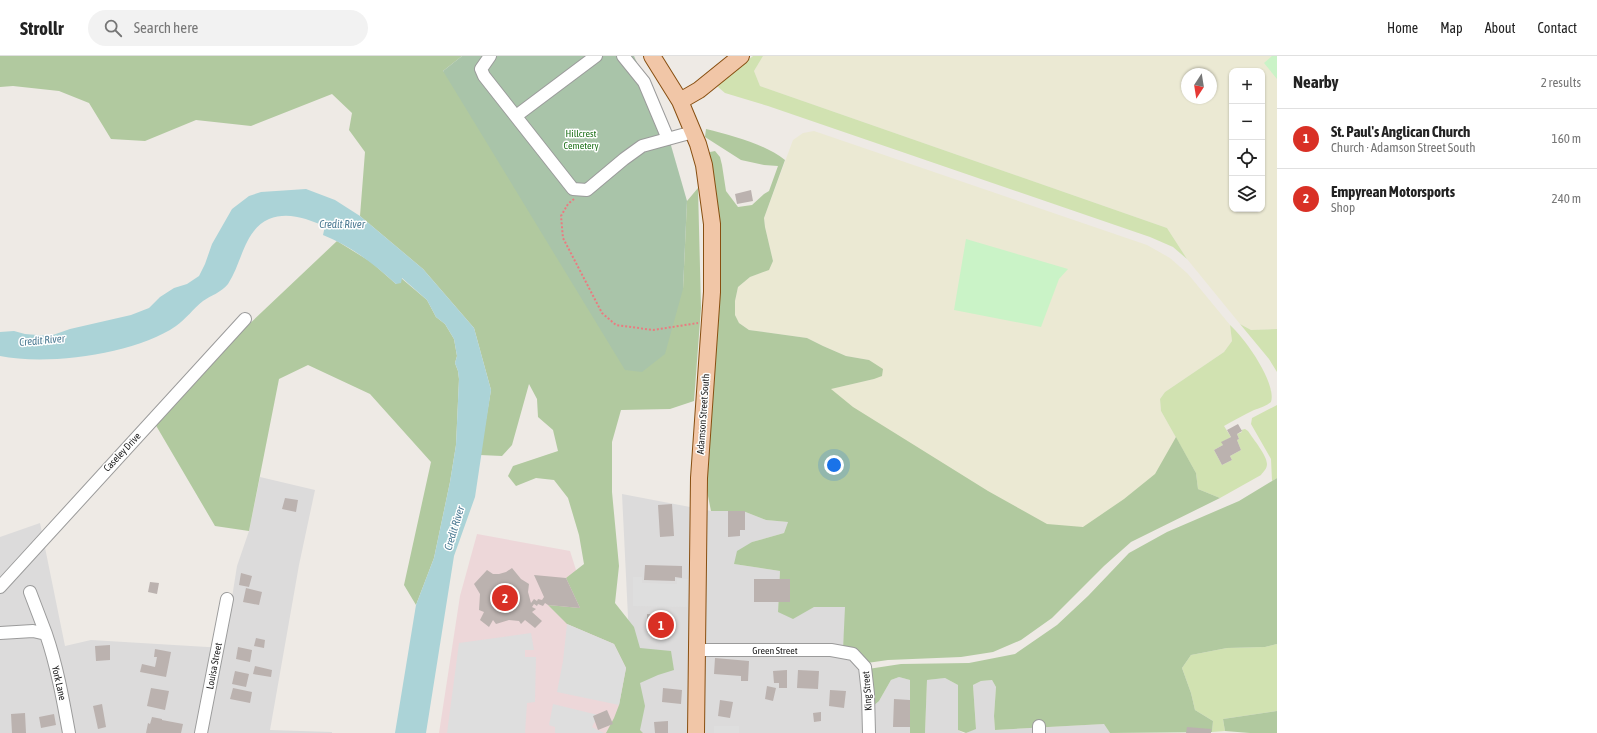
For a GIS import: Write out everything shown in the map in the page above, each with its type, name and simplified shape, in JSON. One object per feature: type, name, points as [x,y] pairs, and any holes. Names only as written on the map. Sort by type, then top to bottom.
[{"type":"main road","name":"Adamson Street South","points":[[652,56],[680,101],[693,132],[704,165],[712,224],[712,285],[699,478],[696,733]]},
{"type":"main road","points":[[680,101],[699,90],[741,56]]},
{"type":"street","points":[[490,56],[482,69],[484,76],[573,189],[588,190],[624,159],[642,146],[693,132]]},
{"type":"street","points":[[516,116],[596,56]]},
{"type":"street","points":[[623,56],[644,82],[666,131],[668,139]]},
{"type":"street","name":"Caseley Drive","points":[[0,587],[244,319]]},
{"type":"street","name":"York Lane","points":[[30,592],[46,634],[57,675],[69,733]]},
{"type":"street","name":"Louisa Street","points":[[201,733],[227,600]]},
{"type":"street","points":[[0,633],[33,631],[46,634]]},
{"type":"street","name":"Green Street","points":[[696,650],[831,650],[853,654]]},
{"type":"street","name":"King Street","points":[[853,654],[865,667],[868,694],[869,733]]},
{"type":"path","points":[[588,190],[568,204],[561,216],[563,238],[602,313],[616,325],[653,330],[710,322]]},
{"type":"shaded area","points":[[763,56],[1277,56],[1277,329],[1251,330],[1240,324],[1187,259],[1167,228],[760,86],[754,71]]},
{"type":"shaded area","points":[[814,131],[1147,245],[1170,258],[1188,274],[1230,325],[1232,341],[1224,352],[1165,392],[1160,399],[1161,411],[1196,473],[1048,598],[808,394],[874,379],[869,360],[846,356],[807,338],[749,330],[739,323],[735,315],[735,301],[738,287],[750,277],[768,270],[773,261],[764,218],[793,140],[803,133]]},
{"type":"shaded area","points":[[260,477],[315,490],[299,565],[270,730],[332,733],[0,733],[0,537],[40,523],[65,646],[91,640],[224,648],[237,566],[249,531]]},
{"type":"shaded area","points":[[622,494],[711,511],[743,511],[766,520],[788,522],[784,533],[752,542],[734,564],[780,571],[778,612],[814,607],[846,607],[843,649],[851,652],[879,701],[891,680],[899,677],[910,680],[910,733],[618,733],[630,658]]},
{"type":"shaded area","points":[[477,534],[570,551],[588,608],[630,658],[618,733],[439,733],[460,596]]},
{"type":"shaded area","points":[[633,577],[642,577],[642,583],[677,584],[677,579],[688,579],[687,607],[633,606]]},
{"type":"shaded area","points":[[567,624],[614,644],[626,668],[619,705],[557,692],[563,661]]},
{"type":"shaded area","points":[[531,633],[534,650],[525,650],[525,657],[536,657],[535,702],[527,703],[525,733],[447,733],[459,643]]},
{"type":"shaded area","points":[[945,678],[958,685],[958,730],[963,733],[925,733],[927,680]]},
{"type":"shaded area","points":[[992,680],[996,687],[994,716],[995,730],[1104,724],[1110,733],[966,733],[976,728],[973,685],[981,681]]},
{"type":"shaded area","points":[[553,704],[598,715],[592,727],[604,733],[555,733],[555,727],[549,725]]},
{"type":"shaded area","points":[[714,726],[739,726],[739,733],[714,733]]},
{"type":"green space","points":[[0,56],[462,56],[443,71],[683,289],[687,201],[698,188],[701,308],[694,401],[670,409],[621,410],[612,442],[612,492],[619,566],[615,603],[634,627],[640,648],[671,651],[674,670],[640,683],[645,706],[640,730],[643,733],[606,733],[619,705],[626,668],[614,644],[567,624],[548,605],[580,608],[566,578],[584,564],[579,535],[568,498],[554,480],[536,478],[516,486],[508,476],[513,466],[558,451],[553,430],[538,417],[537,399],[529,384],[512,445],[502,456],[480,455],[491,390],[474,328],[423,269],[360,216],[365,152],[349,130],[352,113],[332,94],[251,126],[196,120],[145,141],[111,139],[89,103],[59,91],[13,86],[0,87]]},
{"type":"green space","name":"Hillcrest Cemetery","points":[[462,56],[634,56],[666,128],[687,201],[683,289],[665,354],[642,372],[625,370],[443,71]]},
{"type":"green space","points":[[753,56],[763,56],[754,71],[760,86],[1167,228],[1187,259],[1173,247],[1150,237],[768,106],[725,93],[718,87],[720,82]]},
{"type":"green space","points":[[1272,56],[1277,56],[1277,79],[1264,63]]},
{"type":"green space","points":[[706,129],[737,137],[767,149],[785,160],[764,218],[773,261],[769,270],[750,277],[738,287],[735,301],[735,315],[739,323],[749,330],[807,338],[846,356],[869,360],[883,369],[882,376],[831,389],[853,407],[988,491],[1047,524],[1083,527],[1124,499],[1155,474],[1176,437],[1196,473],[1198,489],[1220,498],[1131,542],[1104,566],[1052,618],[1021,640],[993,652],[961,657],[888,660],[867,663],[843,649],[845,607],[814,607],[793,619],[778,612],[780,571],[734,564],[737,551],[752,542],[784,533],[788,522],[766,520],[743,511],[711,511],[707,491],[710,417],[708,155],[710,152],[715,151],[720,157],[726,191],[738,207],[752,205],[769,191],[778,166],[764,165],[741,160],[705,137]]},
{"type":"green space","points":[[966,239],[1068,269],[1059,279],[1041,327],[954,310]]},
{"type":"green space","points":[[337,241],[371,262],[396,284],[401,278],[427,300],[436,317],[445,324],[454,339],[457,356],[455,363],[459,379],[456,445],[434,558],[416,605],[404,585],[431,462],[370,394],[308,365],[279,379],[249,531],[215,526],[151,417]]},
{"type":"green space","points":[[1240,324],[1251,330],[1277,329],[1277,372],[1269,359]]},
{"type":"green space","points":[[1230,325],[1243,339],[1258,361],[1264,372],[1272,394],[1271,402],[1224,426],[1231,437],[1222,442],[1223,445],[1214,450],[1222,465],[1232,460],[1230,456],[1241,450],[1237,440],[1239,439],[1237,434],[1242,432],[1241,430],[1245,429],[1248,431],[1262,452],[1267,466],[1261,475],[1220,498],[1198,489],[1196,473],[1161,411],[1160,399],[1165,392],[1224,352],[1232,341]]},
{"type":"green space","points":[[1277,405],[1277,478],[1272,481],[1271,459],[1251,424],[1252,418]]},
{"type":"green space","points":[[1277,478],[1277,644],[1265,647],[1227,648],[1191,655],[1182,668],[1191,693],[1195,710],[1213,721],[1212,732],[1110,733],[1104,724],[995,730],[994,716],[996,687],[992,680],[981,681],[973,685],[976,729],[966,733],[958,730],[958,685],[945,678],[927,680],[925,733],[910,733],[910,680],[899,677],[891,680],[879,701],[873,706],[868,669],[901,664],[969,663],[1015,654],[1057,625],[1088,596],[1129,553],[1167,532],[1239,501]]},
{"type":"green space","points":[[1277,644],[1277,711],[1223,719],[1225,731],[1212,732],[1213,721],[1195,710],[1191,693],[1182,668],[1191,655],[1227,648],[1265,647]]},
{"type":"green space","points":[[1277,711],[1277,733],[1225,731],[1223,719]]},
{"type":"water","name":"Credit River","points":[[306,189],[335,200],[360,216],[423,269],[474,328],[491,390],[475,497],[454,556],[426,733],[395,733],[416,605],[434,558],[450,482],[456,445],[459,379],[455,363],[457,356],[454,339],[445,324],[436,317],[427,300],[402,278],[401,283],[396,284],[362,256],[343,244],[323,235],[325,226],[297,217],[283,216],[269,219],[254,231],[244,248],[233,276],[225,287],[203,301],[176,326],[159,336],[138,344],[91,355],[42,359],[20,359],[0,356],[0,332],[14,331],[25,334],[50,336],[70,329],[131,315],[149,308],[160,297],[174,288],[187,284],[199,276],[212,244],[232,209],[249,196],[261,192]]},
{"type":"building","points":[[751,190],[753,201],[737,204],[735,194]]},
{"type":"building","points":[[1238,424],[1242,431],[1237,434],[1239,439],[1237,440],[1241,450],[1230,456],[1232,460],[1222,465],[1214,450],[1223,445],[1221,442],[1231,437],[1227,430]]},
{"type":"building","points":[[285,498],[298,500],[296,512],[282,509]]},
{"type":"building","points":[[672,504],[674,536],[660,537],[658,505]]},
{"type":"building","points":[[728,511],[745,511],[745,530],[740,530],[740,536],[728,537]]},
{"type":"building","points":[[645,565],[682,566],[682,578],[675,577],[675,581],[644,580]]},
{"type":"building","points":[[512,568],[521,579],[529,584],[528,592],[531,603],[534,599],[537,601],[538,599],[542,600],[544,597],[534,575],[566,578],[580,608],[548,605],[545,603],[543,606],[538,604],[537,606],[534,604],[532,607],[536,609],[532,612],[542,621],[535,628],[525,620],[521,624],[519,621],[509,620],[496,624],[493,620],[489,627],[480,620],[484,612],[479,610],[480,594],[474,584],[487,570],[493,574],[499,574]]},
{"type":"building","points":[[241,573],[252,576],[249,587],[239,585]]},
{"type":"building","points":[[754,579],[790,579],[790,602],[754,602]]},
{"type":"building","points":[[150,582],[159,583],[157,594],[148,592]]},
{"type":"building","points":[[246,588],[262,592],[259,605],[243,602]]},
{"type":"building","points":[[647,614],[671,615],[671,620],[674,620],[674,630],[670,629],[670,633],[647,632]]},
{"type":"building","points":[[256,638],[265,640],[264,648],[254,646]]},
{"type":"building","points":[[110,645],[110,660],[96,661],[95,646]]},
{"type":"building","points":[[238,647],[252,650],[250,662],[236,659]]},
{"type":"building","points":[[155,649],[171,652],[166,677],[140,672],[142,664],[155,667],[157,657],[154,657]]},
{"type":"building","points":[[715,658],[749,661],[748,681],[741,681],[741,676],[714,674]]},
{"type":"building","points":[[255,666],[272,670],[271,677],[253,674]]},
{"type":"building","points":[[787,670],[787,688],[779,688],[779,683],[774,683],[773,671]]},
{"type":"building","points":[[798,670],[819,671],[818,689],[797,688]]},
{"type":"building","points":[[235,671],[249,674],[246,687],[232,684]]},
{"type":"building","points":[[767,686],[776,688],[773,701],[765,699]]},
{"type":"building","points":[[151,688],[169,691],[165,710],[147,706]]},
{"type":"building","points":[[233,688],[252,692],[250,703],[230,699]]},
{"type":"building","points":[[663,688],[682,690],[681,704],[662,702]]},
{"type":"building","points":[[830,690],[846,691],[844,708],[829,706]]},
{"type":"building","points":[[894,699],[910,700],[910,727],[893,727]]},
{"type":"building","points":[[720,700],[733,702],[730,718],[718,716]]},
{"type":"building","points":[[102,704],[106,727],[98,729],[93,706]]},
{"type":"building","points":[[607,710],[613,724],[598,730],[593,716]]},
{"type":"building","points":[[821,712],[821,721],[814,722],[813,713]]},
{"type":"building","points":[[25,713],[26,733],[12,733],[11,714]]},
{"type":"building","points":[[54,714],[56,725],[41,728],[39,717]]},
{"type":"building","points":[[152,717],[183,724],[181,733],[146,733],[148,723],[150,724]]},
{"type":"building","points":[[668,721],[668,733],[655,733],[654,722]]},
{"type":"building","points":[[1187,727],[1211,729],[1211,733],[1186,733]]},
{"type":"place","name":"Empyrean Motorsports","points":[[505,598]]},
{"type":"place","name":"St. Paul's Anglican Church","points":[[661,625]]}]
